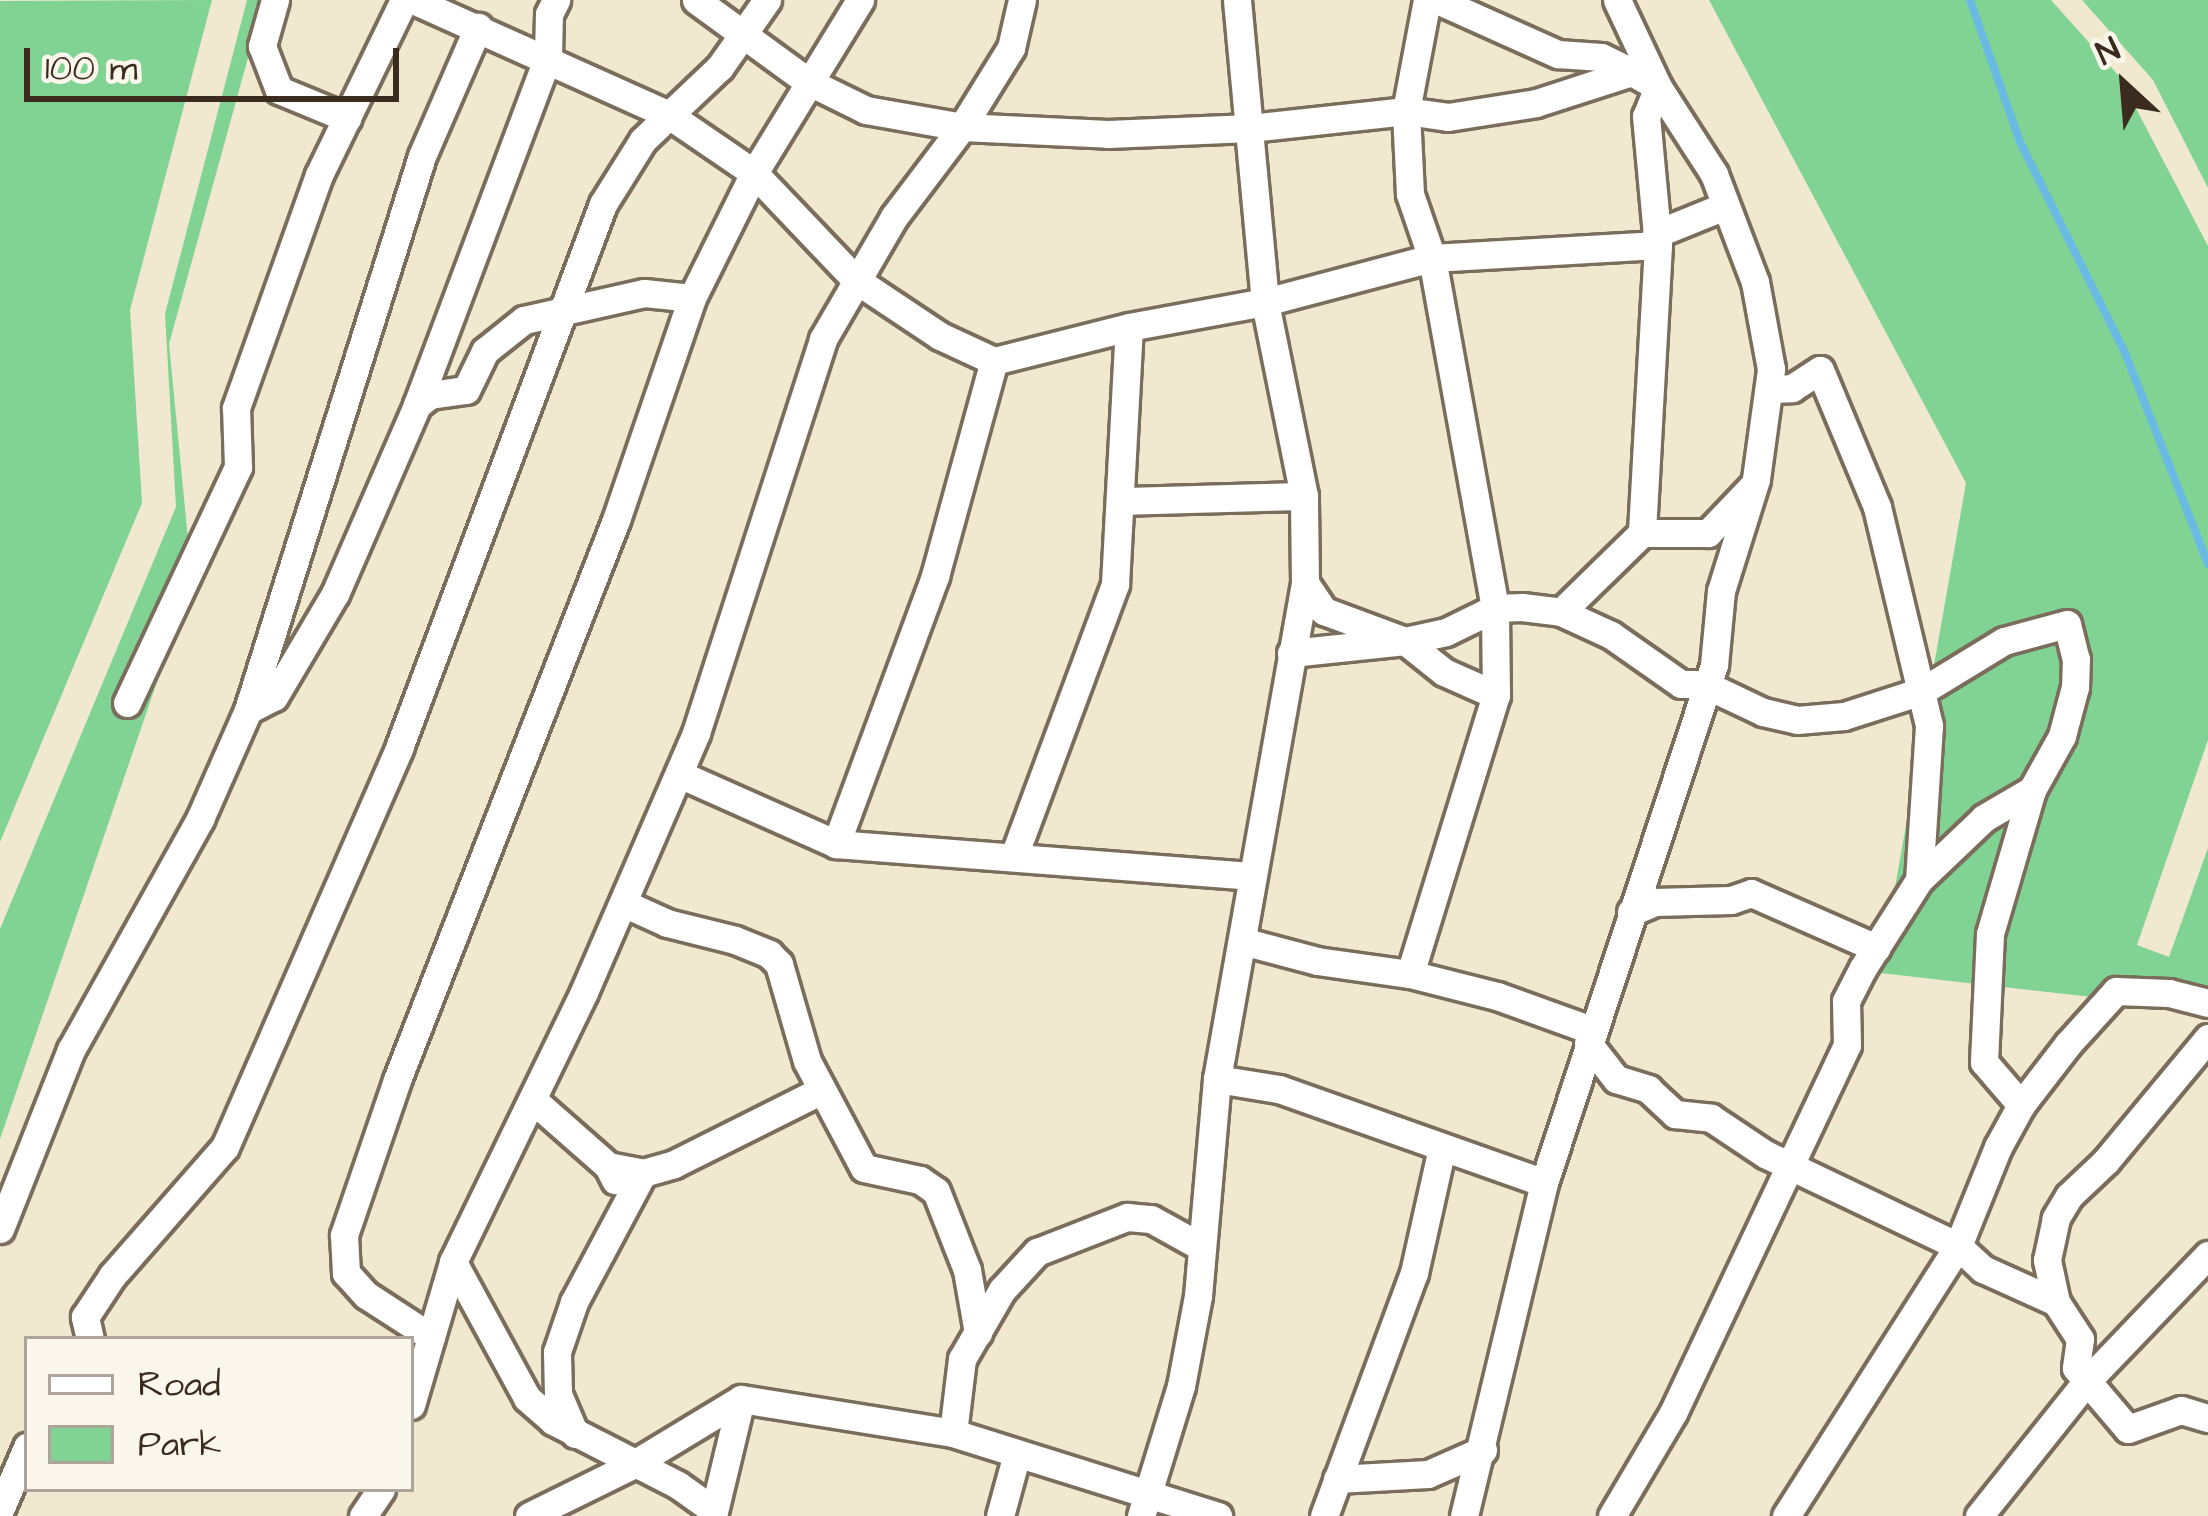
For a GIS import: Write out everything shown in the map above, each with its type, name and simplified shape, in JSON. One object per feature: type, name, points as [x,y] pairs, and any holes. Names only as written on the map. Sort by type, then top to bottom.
[{"type":"street","points":[[275,0],[262,46],[279,90],[347,118]]},
{"type":"street","points":[[128,703],[238,467],[236,408],[320,175],[404,0]]},
{"type":"street","points":[[413,0],[548,57],[669,116],[754,172],[856,280],[940,336],[994,361],[1129,327],[1265,302],[1432,258],[1657,240],[1725,206]]},
{"type":"street","points":[[248,710],[274,698],[335,594],[417,405],[548,57],[549,14],[556,0]]},
{"type":"street","points":[[696,0],[807,81],[895,119],[962,127],[1108,134],[1250,128],[1406,111],[1425,117],[1484,114],[1537,104],[1632,72]]},
{"type":"street","points":[[89,1336],[85,1316],[112,1276],[225,1147],[399,748],[603,204],[643,140],[746,38],[767,0]]},
{"type":"street","points":[[430,1337],[366,1295],[346,1273],[344,1235],[398,1080],[616,520],[692,298],[754,172],[860,0]]},
{"type":"street","points":[[414,1394],[453,1262],[533,1100],[679,774],[815,359],[856,280],[913,188],[962,127],[1011,48],[1022,0]]},
{"type":"street","points":[[1145,1504],[1181,1386],[1198,1296],[1198,1245],[1217,1079],[1305,583],[1304,496],[1265,302],[1237,0]]},
{"type":"street","points":[[1410,974],[1496,695],[1495,608],[1432,258],[1410,194],[1406,111],[1427,0]]},
{"type":"street","points":[[1437,0],[1558,54],[1601,57],[1658,87]]},
{"type":"street","points":[[1464,1516],[1544,1183],[1718,647],[1720,591],[1756,479],[1769,389],[1772,346],[1755,282],[1714,174],[1658,87],[1617,0]]},
{"type":"street","points":[[0,1228],[71,1050],[200,819],[248,710],[422,156],[478,27]]},
{"type":"street","points":[[1561,612],[1642,533],[1657,240],[1646,116],[1658,87]]},
{"type":"street","points":[[417,405],[430,395],[466,390],[497,337],[524,320],[568,306],[644,293],[692,298]]},
{"type":"street","points":[[1014,856],[1115,584],[1129,327]]},
{"type":"street","points":[[836,844],[935,576],[994,361]]},
{"type":"street","points":[[1769,389],[1792,388],[1817,369],[1824,376],[1877,507],[1930,737],[1919,880]]},
{"type":"street","points":[[1642,533],[1708,533],[1756,479]]},
{"type":"street","points":[[1122,501],[1304,496]]},
{"type":"street","points":[[1305,583],[1324,611],[1405,641],[1444,672],[1496,695]]},
{"type":"street","points":[[1291,653],[1446,632],[1495,608],[1561,612],[1611,635],[1681,684],[1704,685],[1763,712],[1797,720],[1844,716],[1922,691],[2004,641],[2068,624],[2075,687],[2062,736],[2032,790],[1990,934],[1984,1062],[2021,1105]]},
{"type":"street","points":[[679,774],[836,844],[1250,876]]},
{"type":"street","points":[[1612,1516],[1673,1413],[1847,1045],[1846,1001],[1876,948],[1919,880],[2005,801],[2032,790]]},
{"type":"street","points":[[1631,911],[1654,902],[1721,901],[1751,893],[1876,948]]},
{"type":"street","points":[[623,903],[769,953],[785,975],[801,1044],[863,1168],[920,1180],[936,1191],[968,1270],[978,1333]]},
{"type":"street","points":[[1242,941],[1316,961],[1410,974],[1497,996],[1589,1036],[1616,1079],[1648,1089],[1675,1114],[1711,1118],[1765,1154],[1958,1246],[1983,1269],[2056,1302]]},
{"type":"street","points":[[1786,1516],[1958,1246],[2021,1105],[2116,991],[2169,993],[2208,1004]]},
{"type":"street","points":[[2208,1038],[2106,1161],[2068,1196],[2056,1218],[2048,1260],[2056,1302],[2080,1339],[2075,1362],[2086,1382],[2128,1429],[2181,1410],[2208,1418]]},
{"type":"street","points":[[1217,1079],[1279,1089],[1544,1183]]},
{"type":"street","points":[[608,1166],[643,1173],[724,1142],[822,1090]]},
{"type":"street","points":[[533,1100],[608,1166],[622,1206]]},
{"type":"street","points":[[1324,1516],[1414,1274],[1442,1148]]},
{"type":"street","points":[[575,1434],[558,1394],[556,1352],[574,1302],[643,1173]]},
{"type":"street","points":[[953,1433],[958,1377],[978,1333],[1002,1290],[1037,1252],[1127,1217],[1151,1219],[1198,1245]]},
{"type":"street","points":[[1979,1516],[2086,1382],[2208,1255]]},
{"type":"street","points":[[453,1262],[526,1398],[575,1434],[678,1485],[713,1513],[741,1399]]},
{"type":"street","points":[[529,1516],[632,1465],[741,1399],[953,1433],[1145,1504],[1218,1516]]},
{"type":"street","points":[[1337,1479],[1428,1474],[1483,1450]]},
{"type":"street","points":[[0,1510],[24,1454]]},
{"type":"street","points":[[1000,1516],[1017,1454]]},
{"type":"green space","points":[[212,0],[130,310],[142,503],[0,842],[0,1]]},
{"type":"green space","points":[[247,0],[264,0],[169,344],[192,580],[0,1139],[0,929],[176,507],[165,314]]},
{"type":"green space","points":[[1709,0],[2051,0],[2119,76],[2208,246],[2208,740],[2137,945],[2169,957],[2208,848],[2208,988],[2190,1008],[1880,973],[1966,483]]},
{"type":"green space","points":[[2082,0],[2208,0],[2208,188],[2153,80]]},
{"type":"waterway","points":[[1970,0],[2020,142],[2125,353],[2208,564]]}]
